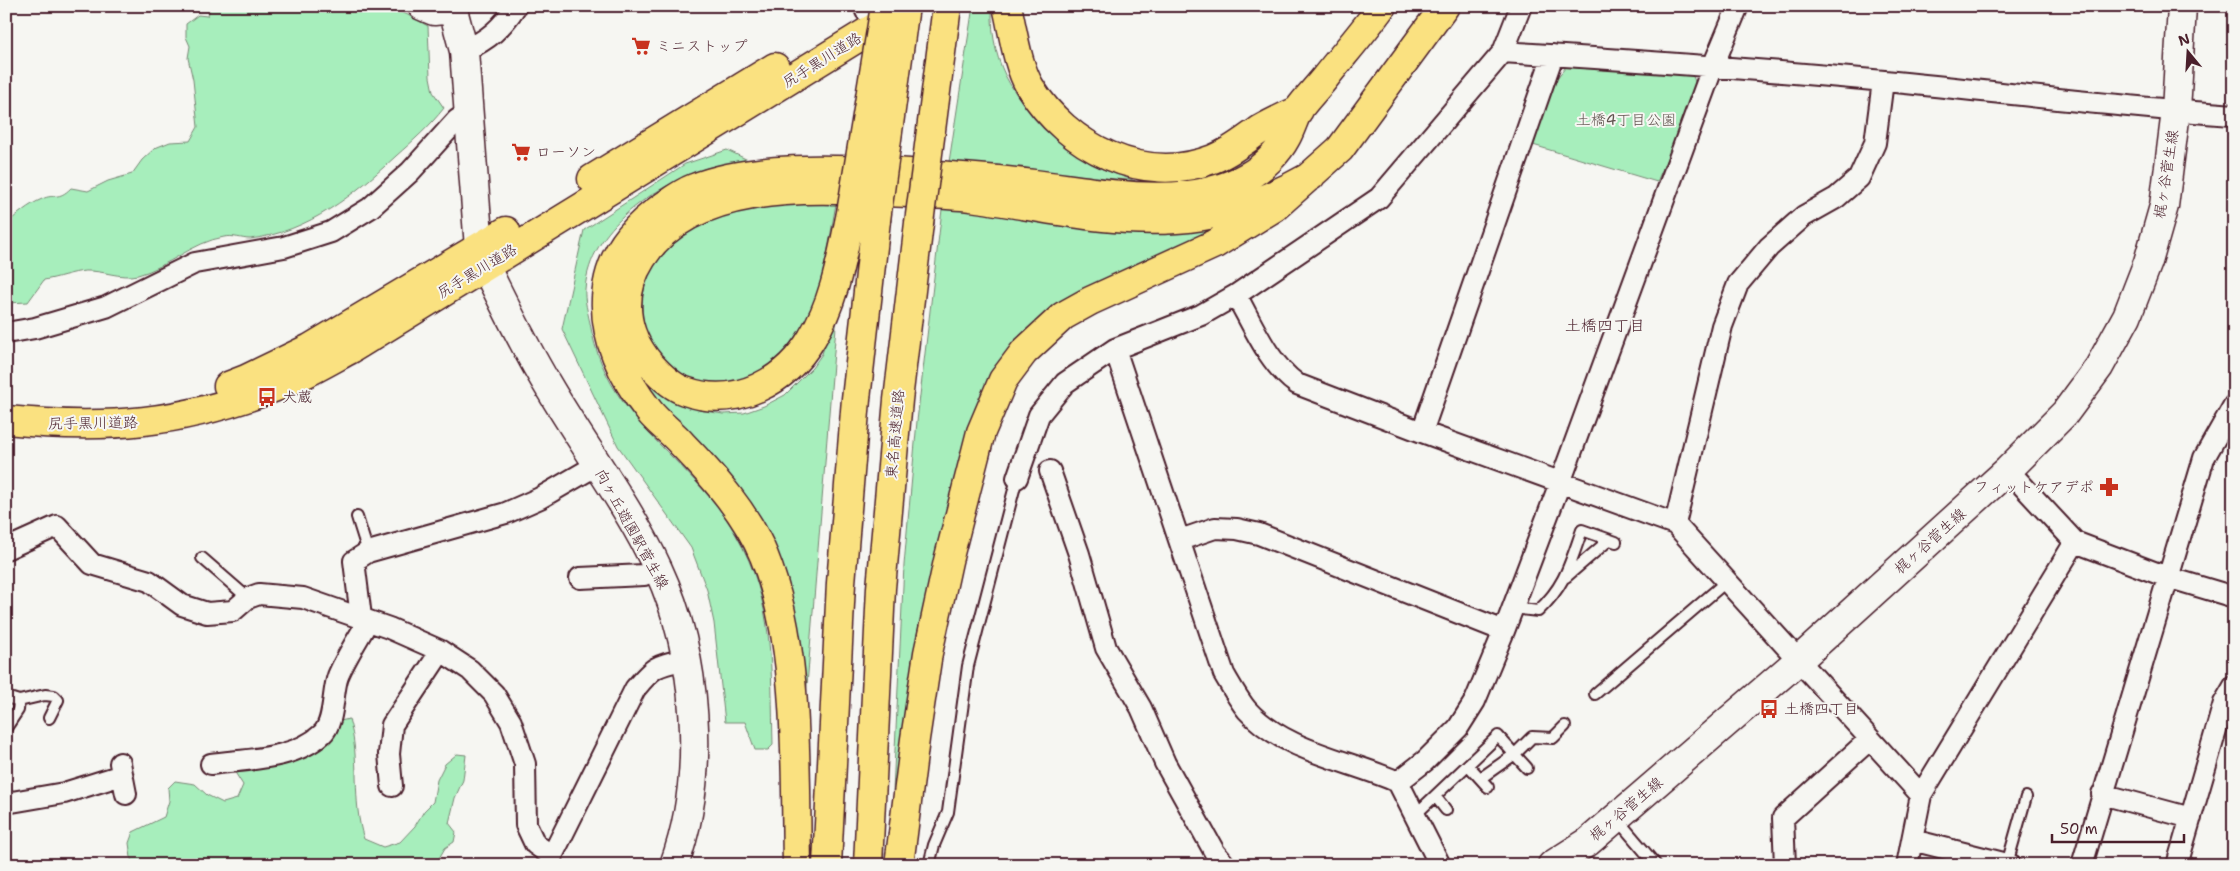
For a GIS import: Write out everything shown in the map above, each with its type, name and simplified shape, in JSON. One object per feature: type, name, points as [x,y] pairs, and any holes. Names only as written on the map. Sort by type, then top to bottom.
[{"type":"main road","points":[[827,865],[841,583],[856,398],[876,220],[905,6]]},
{"type":"main road","name":"尻手黒川道路","points":[[6,401],[61,407],[116,407],[165,402],[200,395],[246,379],[310,348],[482,257],[909,6]]},
{"type":"main road","name":"東名高速道路","points":[[868,865],[881,588],[898,400],[918,222],[947,6]]},
{"type":"main road","points":[[1007,6],[1029,85],[1048,111],[1068,132],[1102,153],[1128,163],[1154,168],[1182,168],[1213,159],[1238,146],[1263,128],[1299,110]]},
{"type":"main road","points":[[798,865],[790,672],[779,606],[765,557],[747,522],[712,476],[651,413],[621,370],[610,337],[605,310],[607,279],[619,253],[638,225],[663,206],[693,188],[727,178],[778,171],[834,169],[968,176],[1102,193],[1151,197],[1192,194],[1226,186],[1249,176],[1269,160],[1284,142],[1299,110],[1382,6]]},
{"type":"main road","points":[[899,865],[914,739],[928,653],[948,560],[981,432],[1003,380],[1024,352],[1063,316],[1090,301],[1215,244],[1275,207],[1340,149],[1445,6]]},
{"type":"main road","points":[[873,7],[850,213],[839,270],[826,311],[812,338],[797,360],[780,376],[755,390],[730,397],[705,396],[682,391],[658,374],[637,349],[628,322],[627,294],[635,268],[650,245],[674,223],[713,205],[749,196],[781,191],[829,189],[967,197],[1115,218],[1172,220],[1199,217],[1246,206],[1288,189],[1311,176]]},
{"type":"main road","name":"尻手黒川道路","points":[[6,420],[58,426],[105,426],[172,418],[207,411],[278,387],[343,353],[482,257],[873,7]]},
{"type":"street","points":[[422,6],[434,11],[453,7],[464,51],[482,257]]},
{"type":"street","points":[[464,51],[483,42],[504,26],[516,6]]},
{"type":"street","points":[[1017,478],[1039,415],[1065,383],[1115,349],[1201,315],[1236,295],[1379,198],[1503,52],[1521,6]]},
{"type":"street","points":[[1398,782],[1425,761],[1458,728],[1474,701],[1513,608],[1713,66],[1738,6]]},
{"type":"street","name":"梶ヶ谷菅生線","points":[[1552,865],[1588,842],[1617,818],[1799,660],[2008,470],[2066,413],[2099,367],[2127,316],[2148,262],[2164,206],[2176,111],[2182,6]]},
{"type":"street","points":[[1503,52],[1713,66],[2234,115]]},
{"type":"street","points":[[1422,432],[1553,55]]},
{"type":"street","points":[[1675,524],[1722,326],[1738,284],[1769,246],[1804,216],[1836,198],[1859,178],[1875,144],[1883,81]]},
{"type":"street","points":[[6,333],[35,328],[106,307],[195,264],[284,248],[331,232],[370,208],[410,172],[457,120],[469,112]]},
{"type":"street","name":"向ヶ丘遊園駅菅生線","points":[[482,257],[547,384],[658,568],[678,620],[692,701],[692,782],[682,840],[674,865]]},
{"type":"street","points":[[1236,295],[1284,376],[1297,384],[1422,432],[1675,524],[1921,794]]},
{"type":"street","points":[[1115,349],[1224,674],[1246,709],[1271,731],[1303,747],[1398,782],[1416,814],[1440,865]]},
{"type":"street","points":[[2082,865],[2204,458],[2234,405]]},
{"type":"street","points":[[211,764],[278,755],[302,747],[323,733],[331,713],[338,676],[364,619],[354,561],[368,552],[506,513],[540,498],[597,465]]},
{"type":"street","points":[[2008,470],[2075,542],[2167,577],[2234,597]]},
{"type":"street","points":[[1050,471],[1079,554],[1106,648],[1141,708],[1165,763],[1215,853],[1225,865]]},
{"type":"street","points":[[6,549],[57,526],[92,564],[149,581],[182,605],[207,613],[233,611],[248,598],[259,594],[302,598],[389,628],[441,651],[470,670],[494,694],[511,722],[525,764],[526,825],[535,844],[551,860],[634,689],[650,670],[686,659]]},
{"type":"street","points":[[1180,540],[1215,528],[1237,529],[1259,534],[1504,631]]},
{"type":"street","points":[[1907,865],[1921,794],[2075,542]]},
{"type":"street","points":[[580,578],[644,575],[658,568]]},
{"type":"street","points":[[392,786],[389,754],[392,725],[441,651]]},
{"type":"street","points":[[2177,865],[2224,703],[2234,686]]},
{"type":"street","points":[[1785,865],[1783,818],[1870,739]]},
{"type":"street","points":[[6,803],[64,794],[121,768],[126,794]]},
{"type":"street","points":[[2102,794],[2191,818]]},
{"type":"street","points":[[1912,840],[2009,864]]},
{"type":"lane","points":[[929,865],[934,845],[948,812],[968,666],[1017,478]]},
{"type":"lane","points":[[357,517],[368,552]]},
{"type":"lane","points":[[1513,608],[1538,611],[1552,599],[1566,578],[1582,530],[1612,541],[1566,578]]},
{"type":"lane","points":[[202,558],[248,598]]},
{"type":"lane","points":[[1595,694],[1727,581]]},
{"type":"lane","points":[[6,697],[19,701],[45,695],[54,696],[58,700],[58,704],[49,718]]},
{"type":"lane","points":[[6,728],[18,710],[19,701]]},
{"type":"lane","points":[[1481,778],[1515,754],[1532,737],[1553,738],[1565,726]]},
{"type":"lane","points":[[1416,814],[1498,736],[1527,768]]},
{"type":"lane","points":[[1468,765],[1488,787]]},
{"type":"lane","points":[[1435,796],[1446,810]]},
{"type":"lane","points":[[2009,864],[2026,797]]},
{"type":"lane","points":[[1617,818],[1656,865]]},
{"type":"green space","points":[[212,6],[383,6],[406,14],[428,26],[430,77],[433,92],[444,108],[421,133],[364,184],[330,209],[311,220],[272,235],[250,239],[227,237],[213,240],[138,275],[124,276],[85,271],[44,280],[28,302],[6,303],[6,224],[42,199],[60,196],[71,188],[88,191],[108,181],[132,174],[142,160],[155,148],[170,142],[190,141],[198,127],[193,80],[188,58],[190,46],[186,37],[186,24],[198,15],[207,16]]},
{"type":"green space","points":[[973,6],[992,6],[996,49],[1002,67],[1010,84],[1033,114],[1088,162],[1135,181],[949,162]]},
{"type":"green space","name":"土橋4丁目公園","points":[[1566,67],[1691,72],[1697,86],[1657,182],[1533,145],[1556,79]]},
{"type":"green space","points":[[727,150],[748,160],[707,168],[666,186],[628,212],[612,228],[599,247],[590,267],[585,298],[598,355],[617,393],[636,419],[711,499],[736,535],[749,560],[764,611],[771,663],[773,745],[768,750],[755,750],[745,722],[725,722],[714,623],[707,590],[691,548],[618,446],[562,329],[584,230],[685,164]]},
{"type":"green space","points":[[837,198],[818,292],[804,327],[795,342],[777,361],[739,382],[711,386],[699,384],[682,376],[656,352],[648,337],[643,320],[642,303],[645,285],[652,268],[670,240],[684,230],[728,212]]},
{"type":"green space","points":[[943,201],[1244,216],[1013,347],[898,790],[893,791],[904,565],[917,421]]},
{"type":"green space","points":[[838,302],[803,735],[777,575],[655,407],[633,359],[672,398],[699,410],[723,414],[744,413],[764,406],[785,395],[812,368],[822,354]]},
{"type":"green space","points":[[349,719],[355,749],[360,824],[364,839],[383,847],[400,842],[415,826],[424,811],[433,802],[437,780],[445,764],[457,754],[466,755],[463,780],[455,798],[449,823],[456,832],[454,842],[445,848],[435,865],[132,865],[129,843],[133,832],[164,817],[169,801],[168,788],[175,781],[195,784],[207,795],[223,803],[237,799],[243,785],[236,774],[247,766],[336,722]]},
{"type":"place","name":"ミニストップ","points":[[641,46]]},
{"type":"place","name":"ローソン","points":[[521,152]]},
{"type":"place","name":"犬蔵","points":[[267,397]]},
{"type":"place","name":"フィットケアデポ","points":[[2109,487]]},
{"type":"place","name":"土橋四丁目","points":[[1769,709]]},
{"type":"district","name":"土橋四丁目","points":[[1605,325]]}]
